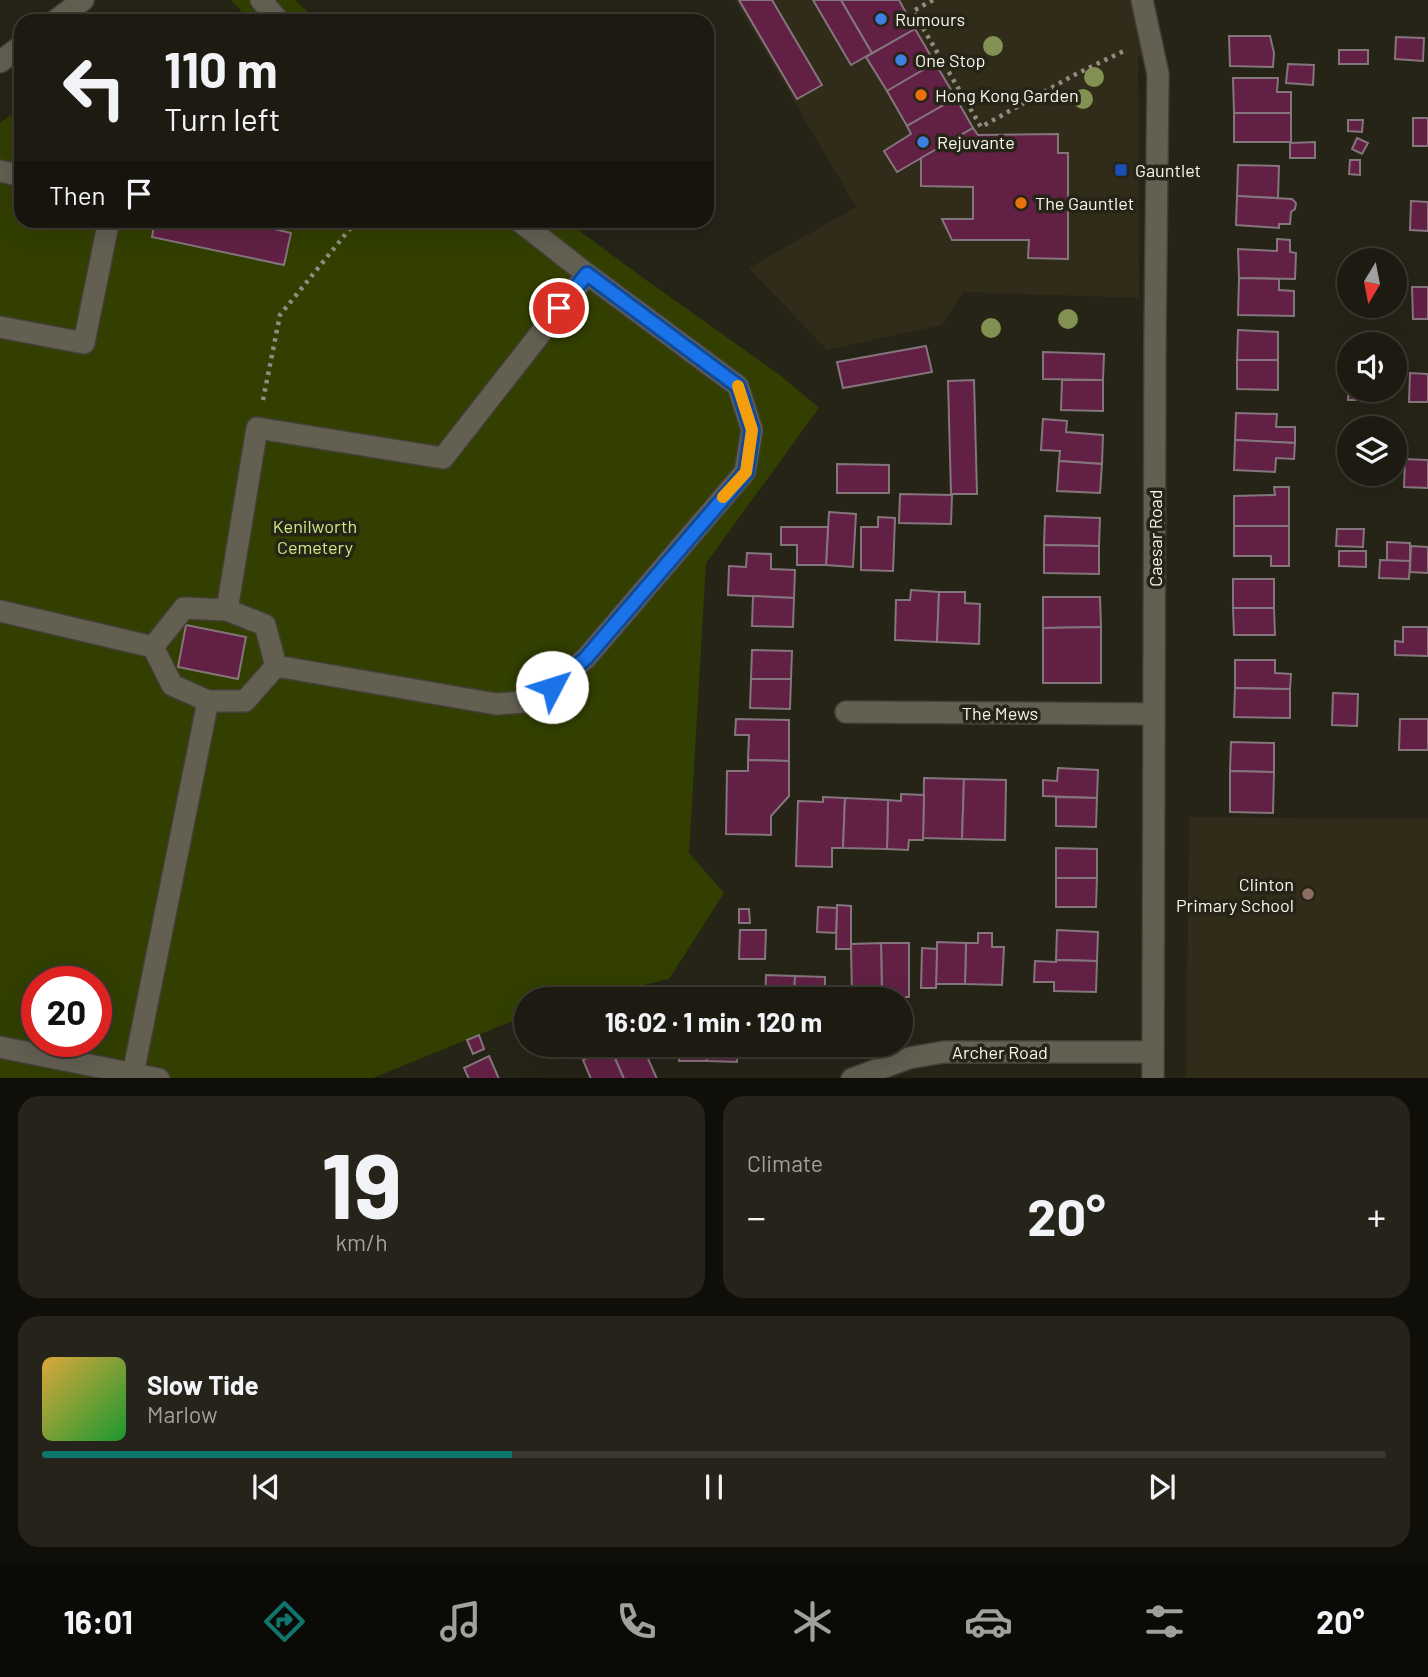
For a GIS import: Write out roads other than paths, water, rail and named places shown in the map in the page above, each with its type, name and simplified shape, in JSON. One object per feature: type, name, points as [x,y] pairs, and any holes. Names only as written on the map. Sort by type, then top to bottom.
[{"type":"street","points":[[64,14],[83,0]]},
{"type":"street","points":[[261,0],[273,14]]},
{"type":"street","name":"Caesar Road","points":[[1142,0],[1158,74],[1153,1078]]},
{"type":"street","points":[[0,62],[14,51]]},
{"type":"street","points":[[0,327],[84,343],[107,228]]},
{"type":"street","points":[[276,666],[496,704],[536,701],[586,658],[746,472],[752,430],[738,386],[528,228]]},
{"type":"street","points":[[227,610],[257,428],[443,458],[587,274]]},
{"type":"street","points":[[153,647],[184,608],[227,610],[265,625],[276,666]]},
{"type":"street","points":[[0,611],[153,647]]},
{"type":"street","points":[[153,647],[172,685],[208,701],[246,701],[276,666]]},
{"type":"street","points":[[132,1076],[208,701]]},
{"type":"street","name":"The Mews","points":[[846,712],[1154,714]]},
{"type":"street","points":[[0,1048],[150,1078]]},
{"type":"street","name":"Archer Road","points":[[855,1078],[909,1058],[944,1052],[1153,1052]]},
{"type":"place","name":"Rumours","points":[[881,19]]},
{"type":"place","name":"One Stop","points":[[901,60]]},
{"type":"place","name":"Hong Kong Garden","points":[[921,95]]},
{"type":"place","name":"Rejuvante","points":[[923,142]]},
{"type":"place","name":"Gauntlet","points":[[1121,170]]},
{"type":"place","name":"The Gauntlet","points":[[1021,203]]},
{"type":"place","name":"Clinton Primary School","points":[[1308,894]]},
{"type":"park label","name":"Kenilworth Cemetery","points":[[315,536]]}]
